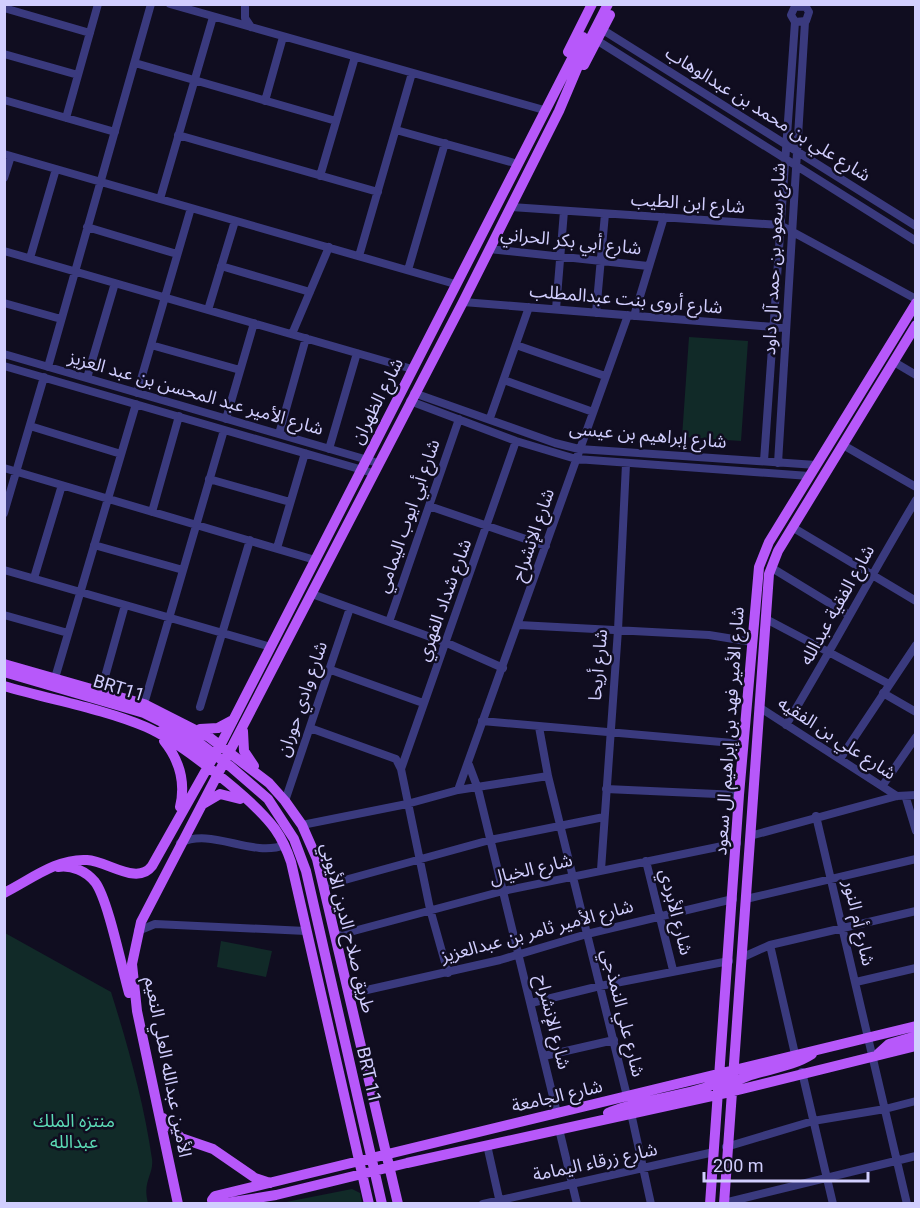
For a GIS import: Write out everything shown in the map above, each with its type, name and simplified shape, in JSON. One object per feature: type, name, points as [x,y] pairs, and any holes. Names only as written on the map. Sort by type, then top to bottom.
[{"type":"main road","points":[[563,73],[572,44],[592,4]]},
{"type":"main road","points":[[563,73],[600,4]]},
{"type":"main road","points":[[575,78],[584,53],[608,4]]},
{"type":"main road","points":[[575,78],[598,41],[615,4]]},
{"type":"main road","name":"شارع الظهران","points":[[218,757],[235,717],[563,73]]},
{"type":"main road","name":"شارع الظهران","points":[[218,757],[244,725],[463,302],[575,78]]},
{"type":"main road","name":"شارع الأمير فهد بن إبراهيم ال سعود","points":[[724,1203],[729,961],[739,795],[761,561],[769,542],[915,301]]},
{"type":"main road","name":"شارع الأمير فهد بن إبراهيم ال سعود","points":[[710,1203],[714,1152],[741,958],[759,707],[772,568],[778,551],[792,527],[915,326]]},
{"type":"main road","name":"طريق صلاح الدين الأيوبي","points":[[4,664],[144,704],[197,729],[218,757],[268,783],[285,801],[302,825],[317,859],[348,994],[378,1156],[391,1167],[398,1203]]},
{"type":"main road","name":"BRT11","points":[[4,672],[144,713],[166,722],[218,757],[267,799],[294,839],[306,871],[326,956]]},
{"type":"main road","points":[[4,686],[86,708],[155,732],[172,734],[218,757],[178,818],[149,870],[138,875],[96,861],[69,861],[4,893]]},
{"type":"main road","points":[[197,729],[218,728],[235,717]]},
{"type":"main road","points":[[244,725],[242,740],[246,756],[268,783]]},
{"type":"main road","points":[[155,732],[171,750],[181,772],[182,795],[178,818]]},
{"type":"main road","name":"طريق صلاح الدين الأيوبي","points":[[218,757],[217,775],[270,822],[285,845],[291,862],[338,1058],[369,1203]]},
{"type":"main road","name":"الأمين عبدالله العلي النعيم","points":[[178,1203],[139,1025],[132,975],[138,931],[145,911],[217,775]]},
{"type":"main road","points":[[195,813],[220,794],[230,795],[252,805]]},
{"type":"main road","points":[[96,861],[104,851]]},
{"type":"main road","points":[[123,859],[123,871]]},
{"type":"main road","points":[[49,869],[63,866],[77,869],[89,876],[98,887],[139,1025]]},
{"type":"main road","name":"BRT 11","points":[[326,956],[378,1156],[376,1171],[384,1203]]},
{"type":"main road","name":"شارع الجامعة","points":[[362,1174],[631,1113],[725,1082],[795,1054],[915,1026]]},
{"type":"main road","points":[[876,1054],[889,1044],[915,1036]]},
{"type":"main road","name":"شارع الجامعة","points":[[213,1203],[215,1196],[627,1096],[802,1072],[915,1046]]},
{"type":"main road","points":[[592,1122],[629,1105],[797,1062],[819,1048]]},
{"type":"main road","points":[[160,1114],[181,1138],[213,1149],[255,1178],[270,1183]]},
{"type":"main road","points":[[244,1203],[362,1174]]},
{"type":"main road","points":[[220,1203],[269,1196]]},
{"type":"street","points":[[66,118],[98,4]]},
{"type":"street","points":[[48,367],[151,4]]},
{"type":"street","points":[[170,4],[544,110]]},
{"type":"street","points":[[245,4],[244,18],[251,27]]},
{"type":"street","points":[[764,462],[795,22],[791,11],[801,5],[809,12],[805,22],[795,22]]},
{"type":"street","points":[[4,8],[90,33]]},
{"type":"street","points":[[160,199],[213,17]]},
{"type":"street","name":"شارع سعود بن حمد آل داود","points":[[778,462],[805,22]]},
{"type":"street","name":"شارع علي بن محمد بن عبدالوهاب","points":[[603,30],[915,226]]},
{"type":"street","points":[[265,100],[283,37]]},
{"type":"street","points":[[598,41],[915,241]]},
{"type":"street","points":[[4,54],[78,75]]},
{"type":"street","points":[[320,176],[355,57]]},
{"type":"street","points":[[135,63],[336,121]]},
{"type":"street","points":[[359,256],[412,73]]},
{"type":"street","points":[[4,100],[115,132]]},
{"type":"street","points":[[396,130],[518,164]]},
{"type":"street","points":[[178,135],[378,192]]},
{"type":"street","points":[[408,270],[445,143]]},
{"type":"street","points":[[4,178],[8,155],[455,284]]},
{"type":"street","points":[[30,258],[56,169]]},
{"type":"street","name":"شارع ابن الطيب","points":[[511,207],[780,225],[915,301]]},
{"type":"street","points":[[137,393],[191,208]]},
{"type":"street","points":[[556,309],[564,211]]},
{"type":"street","points":[[596,313],[605,214]]},
{"type":"street","name":"شارع الإنشراح","points":[[458,790],[519,625],[605,376],[631,316],[664,218]]},
{"type":"street","points":[[208,310],[235,220]]},
{"type":"street","points":[[87,227],[177,254]]},
{"type":"street","points":[[292,334],[329,248]]},
{"type":"street","name":"شارع أبي بكر الحراني","points":[[489,249],[648,266]]},
{"type":"street","points":[[4,251],[412,369]]},
{"type":"street","points":[[221,266],[310,292]]},
{"type":"street","points":[[87,378],[115,283]]},
{"type":"street","points":[[776,290],[789,291]]},
{"type":"street","name":"شارع أروى بنت عبدالمطلب","points":[[463,302],[786,328]]},
{"type":"street","points":[[4,303],[61,319]]},
{"type":"street","points":[[490,418],[529,307]]},
{"type":"street","points":[[226,419],[254,323]]},
{"type":"street","points":[[279,434],[306,338]]},
{"type":"street","points":[[151,345],[240,370]]},
{"type":"street","points":[[516,345],[605,376]]},
{"type":"street","points":[[329,448],[357,353]]},
{"type":"street","name":"شارع الأمير عبد المحسن بن عبد العزيز","points":[[4,354],[329,448],[363,464]]},
{"type":"street","points":[[894,362],[915,375]]},
{"type":"street","name":"شارع الأمير عبد المحسن بن عبد العزيز","points":[[4,366],[305,453],[376,468]]},
{"type":"street","points":[[4,513],[44,377]]},
{"type":"street","points":[[504,380],[593,412]]},
{"type":"street","points":[[412,397],[459,419],[516,441],[576,459],[809,476]]},
{"type":"street","name":"شارع إبراهيم بن عيسى","points":[[412,397],[490,418],[555,443],[579,449],[816,465]]},
{"type":"street","points":[[55,678],[136,404]]},
{"type":"street","points":[[152,512],[178,416]]},
{"type":"street","name":"شارع أبي ايوب اليمامي","points":[[389,622],[459,419]]},
{"type":"street","points":[[30,426],[121,454]]},
{"type":"street","points":[[144,704],[224,430]]},
{"type":"street","name":"شارع شداد الفهري","points":[[401,769],[423,703],[447,644],[516,441]]},
{"type":"street","points":[[843,445],[915,487]]},
{"type":"street","points":[[277,548],[305,453]]},
{"type":"street","name":"شارع أريحا","points":[[601,870],[618,630],[626,464]]},
{"type":"street","points":[[4,468],[315,560]]},
{"type":"street","points":[[209,479],[290,502]]},
{"type":"street","points":[[34,578],[62,485]]},
{"type":"street","name":"شارع الفقية عبدالله","points":[[786,725],[831,652],[849,615],[915,500]]},
{"type":"street","points":[[429,506],[546,546]]},
{"type":"street","points":[[792,527],[915,601]]},
{"type":"street","points":[[200,707],[250,540]]},
{"type":"street","points":[[94,545],[183,570]]},
{"type":"street","points":[[772,568],[849,615]]},
{"type":"street","points":[[4,570],[271,647]]},
{"type":"street","points":[[312,594],[447,644],[503,668]]},
{"type":"street","points":[[101,691],[125,605]]},
{"type":"street","name":"شارع وادي حوران","points":[[285,801],[350,608]]},
{"type":"street","points":[[4,615],[68,633]]},
{"type":"street","points":[[766,619],[889,684]]},
{"type":"street","points":[[519,625],[709,635],[752,642]]},
{"type":"street","points":[[840,759],[915,645]]},
{"type":"street","points":[[331,670],[423,703]]},
{"type":"street","points":[[883,693],[915,712]]},
{"type":"street","name":"شارع علي بن الفقيه","points":[[759,707],[902,797]]},
{"type":"street","points":[[482,721],[744,744]]},
{"type":"street","name":"شارع علي النمذجي","points":[[539,727],[548,776],[627,1096]]},
{"type":"street","name":"شارع شداد الفهري","points":[[310,728],[396,759],[401,769],[430,909],[448,973]]},
{"type":"street","points":[[883,785],[915,737]]},
{"type":"street","name":"شارع الإنشراح","points":[[469,765],[478,789],[557,1113]]},
{"type":"street","points":[[302,825],[407,804],[458,790],[478,789],[548,776]]},
{"type":"street","points":[[606,789],[739,795]]},
{"type":"street","points":[[750,836],[816,816],[915,795]]},
{"type":"street","points":[[902,797],[915,831]]},
{"type":"street","points":[[195,813],[195,830],[203,839]]},
{"type":"street","name":"شارع أم النور","points":[[816,816],[869,1037],[876,1054]]},
{"type":"street","points":[[323,886],[490,840],[604,817]]},
{"type":"street","points":[[180,843],[203,839],[262,848],[285,845]]},
{"type":"street","name":"شارع الخيال","points":[[335,936],[503,891],[737,843]]},
{"type":"street","points":[[746,899],[915,859]]},
{"type":"street","name":"شارع الأبردي","points":[[646,861],[674,970]]},
{"type":"street","name":"شارع الأمير ثامر بن عبدالعزيز","points":[[348,994],[448,973],[587,934],[733,899]]},
{"type":"street","points":[[145,911],[155,924]]},
{"type":"street","points":[[741,958],[770,945],[915,911]]},
{"type":"street","points":[[138,931],[155,924],[306,931]]},
{"type":"street","points":[[770,945],[795,1054]]},
{"type":"street","points":[[531,1003],[674,970],[729,961]]},
{"type":"street","points":[[856,982],[915,968]]},
{"type":"street","points":[[544,1056],[614,1040]]},
{"type":"street","points":[[876,1054],[885,1109],[908,1203]]},
{"type":"street","points":[[802,1072],[833,1203]]},
{"type":"street","points":[[726,1147],[813,1121],[885,1109],[915,1101]]},
{"type":"street","points":[[631,1113],[651,1203]]},
{"type":"street","points":[[559,1129],[578,1203]]},
{"type":"street","points":[[487,1145],[499,1201]]},
{"type":"street","name":"شارع زرقاء اليمامة","points":[[483,1203],[573,1185],[714,1152]]},
{"type":"street","points":[[724,1203],[915,1156]]},
{"type":"green space","points":[[689,337],[748,341],[741,441],[682,437]]},
{"type":"green space","name":"منتزه الملك عبدالله","points":[[5,933],[111,992],[135,1075],[149,1138],[152,1165],[146,1189],[148,1203],[5,1203]]},
{"type":"green space","points":[[221,941],[272,951],[266,977],[217,967]]},
{"type":"green space","points":[[352,1189],[360,1193],[362,1203],[281,1203]]}]
